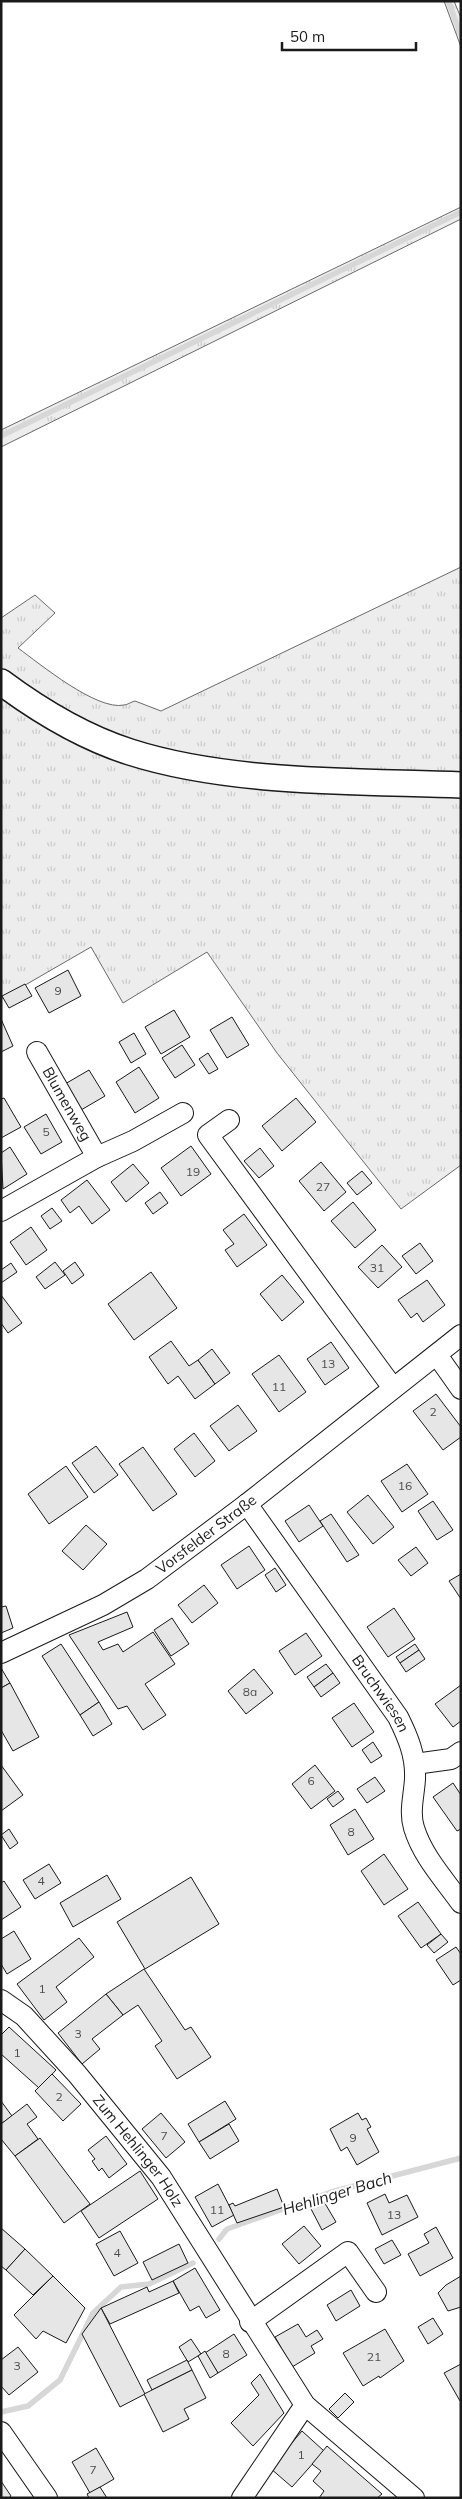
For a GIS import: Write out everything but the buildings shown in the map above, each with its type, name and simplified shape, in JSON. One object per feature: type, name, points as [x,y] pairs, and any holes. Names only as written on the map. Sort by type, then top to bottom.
[{"type":"main road","points":[[1,682],[40,710],[77,730],[130,752],[171,763],[267,776],[461,785]]},
{"type":"street","name":"Blumenweg","points":[[37,1052],[97,1157]]},
{"type":"street","name":"Blumenweg","points":[[1,1211],[97,1157],[133,1141],[183,1113]]},
{"type":"street","points":[[229,1120],[208,1135],[393,1388]]},
{"type":"street","name":"Vorsfelder Straße","points":[[1,1654],[103,1605],[146,1579],[247,1504],[461,1335]]},
{"type":"street","points":[[437,1355],[461,1389]]},
{"type":"street","name":"Bruchwiesen","points":[[247,1504],[398,1717],[410,1741],[415,1764],[412,1804],[414,1827],[424,1853],[461,1903]]},
{"type":"street","points":[[415,1764],[451,1759],[461,1752]]},
{"type":"street","name":"Zum Hehlinger Holz","points":[[1,2000],[24,2016],[77,2074],[161,2177],[250,2322],[305,2405],[414,2498]]},
{"type":"street","points":[[250,2322],[348,2252],[376,2292]]},
{"type":"street","points":[[242,2498],[305,2405]]},
{"type":"street","points":[[1,2432],[47,2498]]},
{"type":"green space","points":[[444,1],[454,1],[461,18],[461,47]]},
{"type":"green space","points":[[461,207],[461,219],[1,447],[1,430]]},
{"type":"green space","points":[[461,567],[461,1165],[401,1209],[277,1053],[207,952],[123,1003],[91,947],[1,999],[1,618],[35,595],[55,613],[18,648],[69,685],[99,701],[113,705],[124,705],[135,701],[161,711]]},
{"type":"waterway","points":[[448,1],[461,35]]},
{"type":"waterway","points":[[1,436],[461,212]]},
{"type":"waterway","name":"Hehlinger Bach","points":[[219,2239],[227,2229],[331,2192],[461,2158]]},
{"type":"waterway","name":"Hehlinger Bach","points":[[1,2412],[28,2406],[60,2380],[93,2313],[121,2287],[149,2284],[193,2263]]}]
